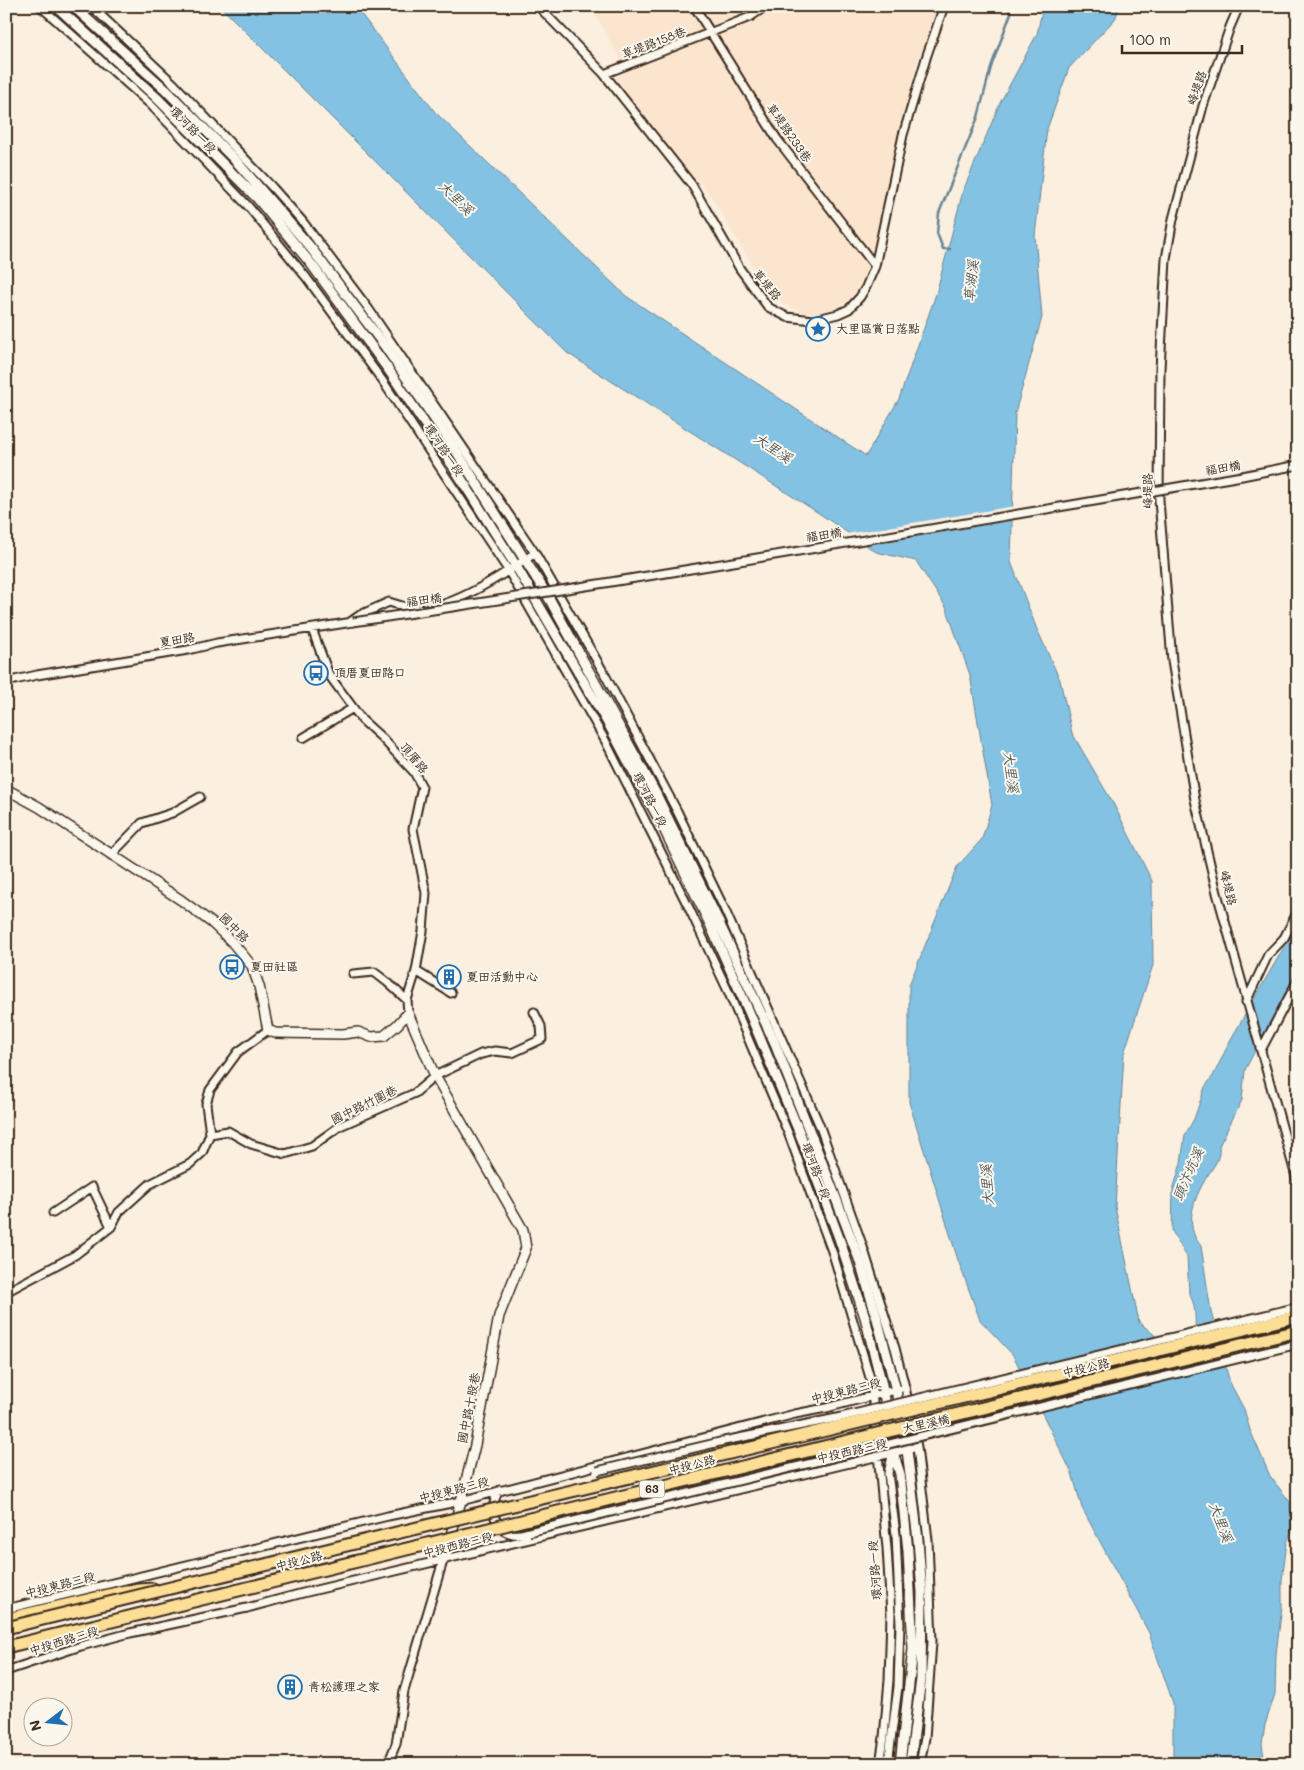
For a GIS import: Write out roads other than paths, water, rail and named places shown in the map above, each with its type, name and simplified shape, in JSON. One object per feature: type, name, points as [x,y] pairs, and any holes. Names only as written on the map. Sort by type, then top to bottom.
[{"type":"main road","name":"中投公路","points":[[6,1628],[1298,1316]]},
{"type":"main road","name":"中投公路","points":[[6,1647],[1298,1331]]},
{"type":"main road","points":[[6,1618],[125,1591],[180,1586]]},
{"type":"street","name":"環河路一段","points":[[40,6],[151,104],[248,206],[306,277],[382,380],[512,568],[609,724],[662,825],[708,920],[750,1014],[800,1134],[865,1318],[884,1393],[893,1452],[900,1474],[908,1551],[913,1648],[900,1764]]},
{"type":"street","name":"環河路一段","points":[[56,6],[157,98],[256,198],[312,265],[388,369],[455,469],[512,568],[649,826],[728,991],[789,1134],[833,1254],[868,1372],[878,1456],[891,1614],[889,1680],[880,1764]]},
{"type":"street","name":"環河路一段","points":[[72,6],[166,90],[236,161],[310,248],[400,369],[453,446],[526,560],[656,794],[714,912],[773,1039],[859,1259],[883,1338],[896,1390],[918,1540],[922,1592],[921,1680],[910,1764]]},
{"type":"street","name":"環河路一段","points":[[91,6],[132,43],[228,138],[303,222],[368,308],[535,554],[604,673],[677,811],[724,908],[819,1124],[863,1247],[895,1348],[905,1387],[917,1448],[928,1540],[932,1642],[925,1738],[920,1764]]},
{"type":"street","name":"草堤路","points":[[538,6],[604,74],[692,185],[740,269],[768,307],[787,317],[801,320],[813,320],[838,314],[849,309],[866,287],[875,266],[903,135],[944,6]]},
{"type":"street","name":"草堤路233巷","points":[[694,6],[777,139],[875,266]]},
{"type":"street","name":"草堤路158巷","points":[[604,74],[750,18],[766,6]]},
{"type":"street","name":"峰堤路","points":[[1240,6],[1230,27],[1203,106],[1172,227],[1166,259],[1160,369],[1159,500],[1172,661],[1186,750],[1199,819],[1246,1002]]},
{"type":"street","name":"福田橋","points":[[352,622],[822,547],[1298,465]]},
{"type":"street","points":[[352,622],[360,615],[389,602],[421,610],[443,605],[478,588],[535,554]]},
{"type":"street","name":"夏田路","points":[[6,682],[37,675],[188,650],[217,643],[352,622]]},
{"type":"street","name":"頂厝路","points":[[312,629],[329,675],[362,720],[414,772],[422,787],[413,830],[426,893],[423,932],[416,970],[407,1000],[408,1013]]},
{"type":"street","points":[[303,738],[353,708]]},
{"type":"street","name":"國中路","points":[[6,789],[39,807],[181,900],[212,923],[232,942],[252,966],[260,986],[268,1030]]},
{"type":"street","points":[[111,855],[142,823],[172,813],[200,797]]},
{"type":"street","points":[[1298,912],[1284,938],[1268,955],[1246,1002],[1298,1184]]},
{"type":"street","points":[[416,970],[451,993]]},
{"type":"street","points":[[353,974],[374,972],[407,1000]]},
{"type":"street","points":[[1261,1050],[1298,980]]},
{"type":"street","name":"國中路竹圍巷","points":[[210,1134],[228,1131],[251,1144],[285,1154],[312,1146],[340,1126],[415,1093],[435,1076],[481,1054],[495,1051],[512,1053],[542,1039],[541,1026],[534,1012]]},
{"type":"street","points":[[6,1292],[75,1255],[111,1227],[119,1212],[150,1184],[190,1164],[202,1153],[210,1134],[206,1104],[210,1090],[238,1052],[268,1030],[311,1034],[358,1032],[371,1037],[384,1036],[408,1013],[435,1076]]},
{"type":"street","name":"國中路十股巷","points":[[392,1764],[391,1756],[396,1744],[404,1691],[461,1501],[475,1445],[499,1316],[526,1248],[523,1230],[435,1076]]},
{"type":"street","points":[[53,1213],[92,1187],[111,1227]]},
{"type":"street","points":[[555,1476],[597,1471],[724,1441],[837,1418],[1298,1307]]},
{"type":"street","name":"大里溪橋","points":[[529,1532],[1298,1344]]},
{"type":"street","name":"中投東路三段","points":[[6,1609],[379,1518],[461,1501],[905,1387]]},
{"type":"street","name":"中投西路三段","points":[[6,1671],[81,1646],[130,1633],[247,1608],[893,1452],[917,1448]]},
{"type":"street","name":"環河路一段","points":[[888,1764],[898,1687],[900,1624],[897,1553],[888,1473],[893,1452]]},
{"type":"street","points":[[500,1490],[493,1502],[493,1513],[499,1525],[506,1532],[516,1535],[529,1532]]},
{"type":"street","points":[[496,1547],[529,1532]]},
{"type":"water","points":[[220,6],[355,6],[435,112],[626,296],[866,456],[899,399],[936,294],[963,191],[1000,103],[1037,34],[1043,6],[1120,6],[1115,19],[1069,68],[1047,129],[1035,236],[1042,317],[1015,413],[1011,562],[1036,627],[1060,680],[1072,733],[1114,805],[1152,881],[1153,965],[1124,1053],[1115,1207],[1139,1322],[1190,1365],[1194,1339],[1194,1309],[1189,1294],[1187,1257],[1172,1231],[1173,1190],[1181,1163],[1185,1135],[1194,1119],[1205,1087],[1213,1076],[1231,1039],[1298,923],[1298,968],[1245,1070],[1242,1100],[1219,1146],[1219,1155],[1216,1163],[1206,1178],[1194,1203],[1192,1212],[1192,1229],[1201,1246],[1211,1312],[1230,1383],[1244,1409],[1250,1430],[1270,1476],[1290,1502],[1292,1531],[1287,1542],[1282,1580],[1282,1606],[1276,1654],[1275,1694],[1265,1725],[1262,1744],[1265,1764],[1173,1764],[1173,1703],[1149,1633],[1082,1508],[1072,1473],[1013,1355],[980,1320],[958,1260],[909,1102],[909,985],[957,867],[982,839],[992,805],[970,675],[946,607],[916,561],[876,552],[817,512],[567,353]]},
{"type":"waterway","points":[[950,249],[943,249],[937,233],[939,213],[978,117],[991,67],[1011,13],[1005,6]]},
{"type":"place","name":"大里區賞日落點","points":[[818,329]]},
{"type":"place","name":"頂厝夏田路口","points":[[316,673]]},
{"type":"place","name":"夏田社區","points":[[232,967]]},
{"type":"place","name":"夏田活動中心","points":[[449,977]]},
{"type":"place","name":"青松護理之家","points":[[290,1687]]},
{"type":"water label","name":"大里溪","points":[[456,198]]},
{"type":"water label","name":"草湖溪","points":[[971,281]]},
{"type":"water label","name":"大里溪","points":[[773,448]]},
{"type":"water label","name":"大里溪","points":[[1011,772]]},
{"type":"water label","name":"頭汴坑溪","points":[[1188,1174]]},
{"type":"water label","name":"大里溪","points":[[987,1185]]},
{"type":"water label","name":"大里溪","points":[[1221,1522]]}]
